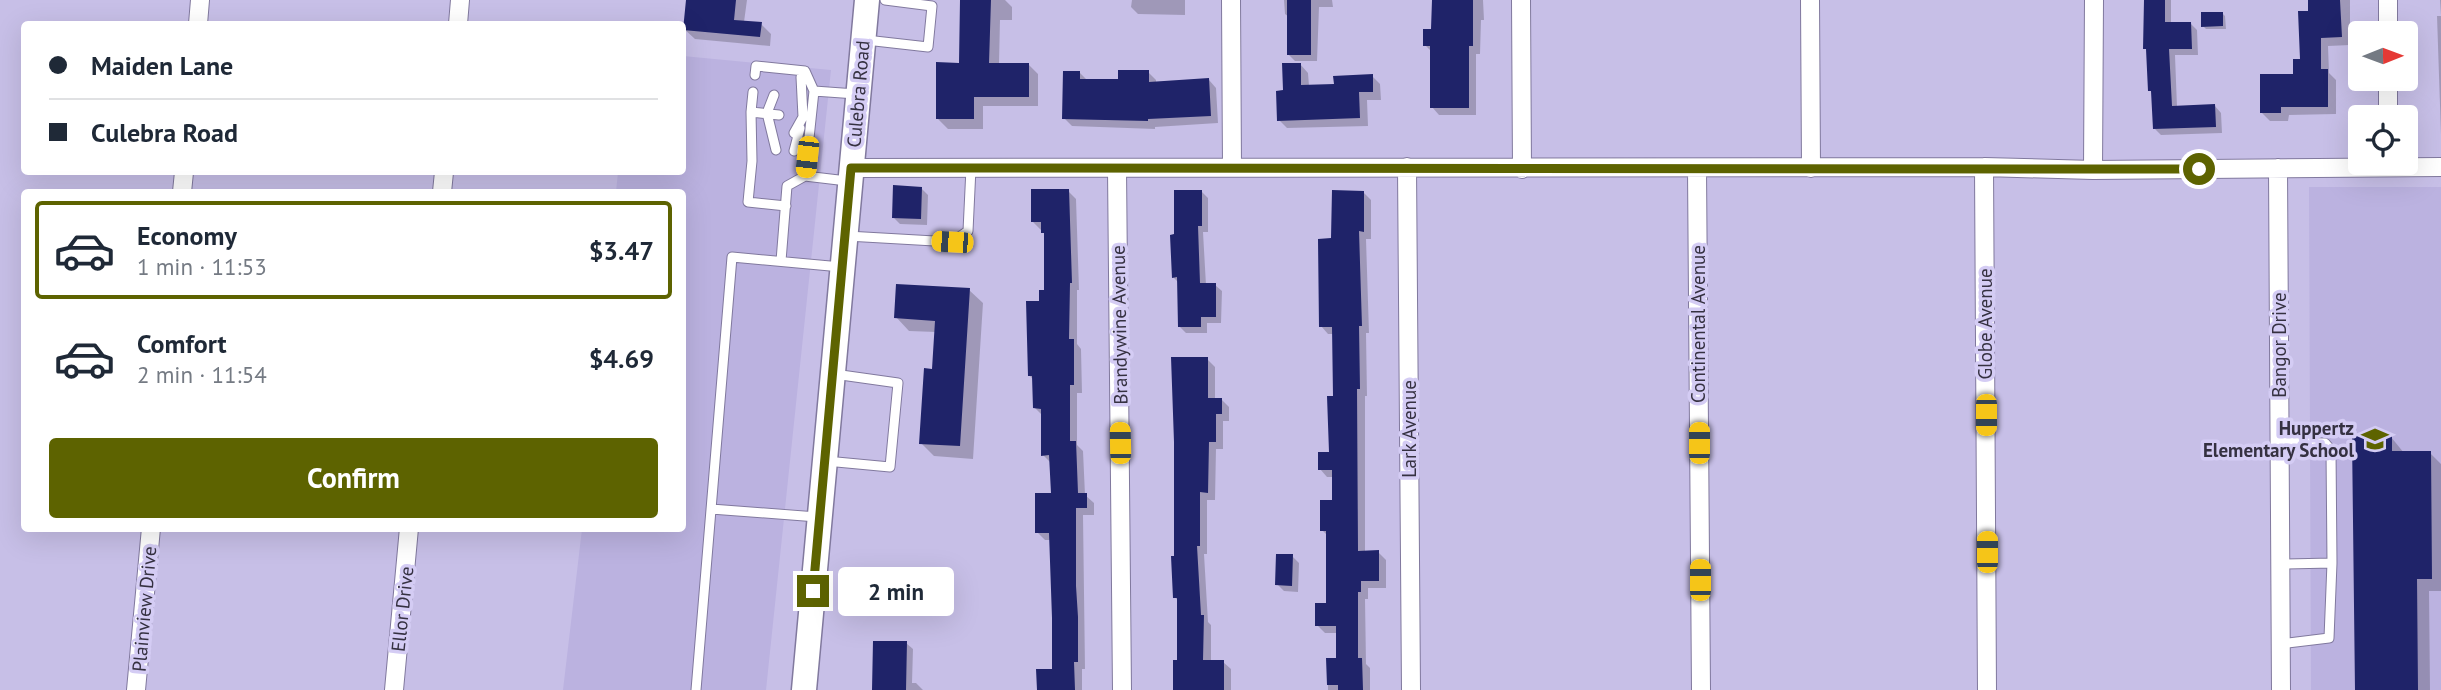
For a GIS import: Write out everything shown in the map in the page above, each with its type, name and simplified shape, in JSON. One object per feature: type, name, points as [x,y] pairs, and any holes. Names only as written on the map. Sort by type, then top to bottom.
[{"type":"main road","name":"Culebra Road","points":[[804,690],[867,0]]},
{"type":"street","points":[[198,21],[200,0]]},
{"type":"street","points":[[458,21],[460,0]]},
{"type":"street","points":[[1231,0],[1232,167]]},
{"type":"street","points":[[1521,0],[1522,169]]},
{"type":"street","points":[[1810,0],[1811,168]]},
{"type":"street","points":[[2093,170],[2094,0]]},
{"type":"street","points":[[2388,0],[2388,21]]},
{"type":"street","points":[[850,175],[971,169],[1232,167],[1984,167],[2093,170],[2348,166]]},
{"type":"street","points":[[2418,166],[2441,167]]},
{"type":"street","name":"Lark Avenue","points":[[1407,167],[1411,690]]},
{"type":"street","name":"Globe Avenue","points":[[1984,167],[1987,690]]},
{"type":"street","name":"Bangor Drive","points":[[2278,168],[2280,690]]},
{"type":"street","name":"Brandywine Avenue","points":[[1117,169],[1122,690]]},
{"type":"street","name":"Continental Avenue","points":[[1697,169],[1701,690]]},
{"type":"street","name":"Plainview Drive","points":[[136,690],[151,532]]},
{"type":"street","name":"Ellor Drive","points":[[394,690],[410,532]]},
{"type":"lane","points":[[863,40],[929,47],[932,6],[885,0]]},
{"type":"lane","points":[[755,75],[757,66],[805,71],[814,90],[794,151]]},
{"type":"lane","points":[[801,77],[805,176]]},
{"type":"lane","points":[[814,90],[858,94]]},
{"type":"lane","points":[[753,92],[752,162],[748,202],[786,206]]},
{"type":"lane","points":[[776,150],[767,113],[777,96]]},
{"type":"lane","points":[[794,134],[804,117],[799,98]]},
{"type":"lane","points":[[751,112],[779,114]]},
{"type":"lane","points":[[767,113],[777,132]]},
{"type":"lane","points":[[845,236],[952,242],[968,232],[971,169]]},
{"type":"lane","points":[[781,261],[788,186],[805,176],[850,175]]},
{"type":"lane","points":[[696,690],[732,257],[842,267]]},
{"type":"lane","points":[[825,461],[890,467],[898,383],[833,374]]},
{"type":"lane","points":[[2279,442],[2326,443],[2331,450],[2332,562],[2329,638],[2280,644]]},
{"type":"lane","points":[[711,509],[820,517]]},
{"type":"lane","points":[[2280,564],[2332,562]]},
{"type":"shaded area","points":[[686,56],[831,70],[766,690],[563,690],[582,532],[686,532],[686,189],[616,189],[618,175],[686,175]]},
{"type":"shaded area","name":"Huppertz Elementary School","points":[[2309,187],[2441,187],[2441,690],[2311,690]]},
{"type":"building","points":[[686,0],[736,0],[734,20],[762,22],[760,37],[686,30],[684,21]]},
{"type":"building","points":[[960,0],[991,0],[989,63],[1029,63],[1029,97],[974,97],[974,119],[936,119],[936,62],[959,63]]},
{"type":"building","points":[[1287,0],[1311,0],[1311,55],[1287,55]]},
{"type":"building","points":[[1432,0],[1473,0],[1473,46],[1469,46],[1469,108],[1430,108],[1430,46],[1423,46],[1423,29],[1431,29]]},
{"type":"building","points":[[2144,0],[2165,0],[2165,22],[2191,22],[2192,49],[2169,49],[2172,106],[2215,104],[2216,127],[2153,129],[2146,49],[2143,49]]},
{"type":"building","points":[[2308,0],[2340,0],[2342,37],[2321,38],[2321,69],[2328,69],[2328,107],[2281,107],[2281,113],[2260,113],[2260,74],[2293,74],[2293,59],[2300,59],[2298,11],[2308,11]]},
{"type":"building","points":[[2201,12],[2223,12],[2223,26],[2201,27]]},
{"type":"building","points":[[1282,63],[1301,63],[1301,85],[1334,84],[1333,76],[1373,74],[1373,92],[1359,92],[1360,118],[1277,121],[1276,91],[1283,90]]},
{"type":"building","points":[[1118,70],[1149,70],[1149,82],[1209,78],[1211,116],[1148,121],[1062,119],[1063,71],[1080,71],[1080,79],[1118,79]]},
{"type":"building","points":[[893,185],[922,187],[921,219],[892,218]]},
{"type":"building","points":[[1031,189],[1069,189],[1072,283],[1069,339],[1074,339],[1074,385],[1070,385],[1070,441],[1076,441],[1078,493],[1087,493],[1087,508],[1076,508],[1078,662],[1074,662],[1075,690],[1037,690],[1036,669],[1052,669],[1052,618],[1049,533],[1035,533],[1035,493],[1051,493],[1049,455],[1041,456],[1041,409],[1033,408],[1032,376],[1028,376],[1026,301],[1039,301],[1039,290],[1044,290],[1044,233],[1041,233],[1041,222],[1031,222]]},
{"type":"building","points":[[1174,190],[1202,190],[1202,226],[1198,226],[1200,283],[1216,283],[1216,317],[1201,317],[1201,327],[1178,327],[1177,277],[1172,278],[1170,235],[1174,234]]},
{"type":"building","points":[[1332,190],[1364,191],[1364,232],[1359,231],[1362,326],[1359,326],[1360,389],[1357,389],[1358,551],[1379,550],[1379,581],[1361,581],[1361,592],[1358,592],[1358,658],[1362,658],[1363,690],[1338,690],[1338,685],[1327,685],[1326,658],[1336,658],[1336,626],[1315,626],[1315,603],[1326,603],[1326,531],[1320,531],[1320,500],[1332,500],[1332,470],[1318,470],[1318,452],[1329,452],[1327,396],[1333,396],[1332,327],[1319,327],[1318,239],[1331,238]]},
{"type":"building","points":[[896,284],[970,288],[960,446],[919,444],[924,368],[932,369],[935,321],[894,318]]},
{"type":"building","points":[[1171,357],[1208,357],[1208,398],[1222,398],[1222,414],[1216,414],[1216,442],[1209,442],[1208,493],[1200,492],[1200,546],[1197,546],[1201,615],[1204,615],[1203,660],[1224,660],[1224,690],[1173,690],[1173,660],[1177,660],[1177,598],[1173,598],[1171,556],[1174,556],[1174,442]]},
{"type":"building","points":[[2352,436],[2392,436],[2392,451],[2431,451],[2432,579],[2417,579],[2418,690],[2355,690]]},
{"type":"building","points":[[1276,554],[1293,554],[1292,586],[1275,585]]},
{"type":"building","points":[[873,641],[907,641],[906,690],[872,690]]},
{"type":"place","name":"Huppertz Elementary School","points":[[2375,439]]},
{"type":"route","points":[[813,591],[851,168],[2199,169]]}]
